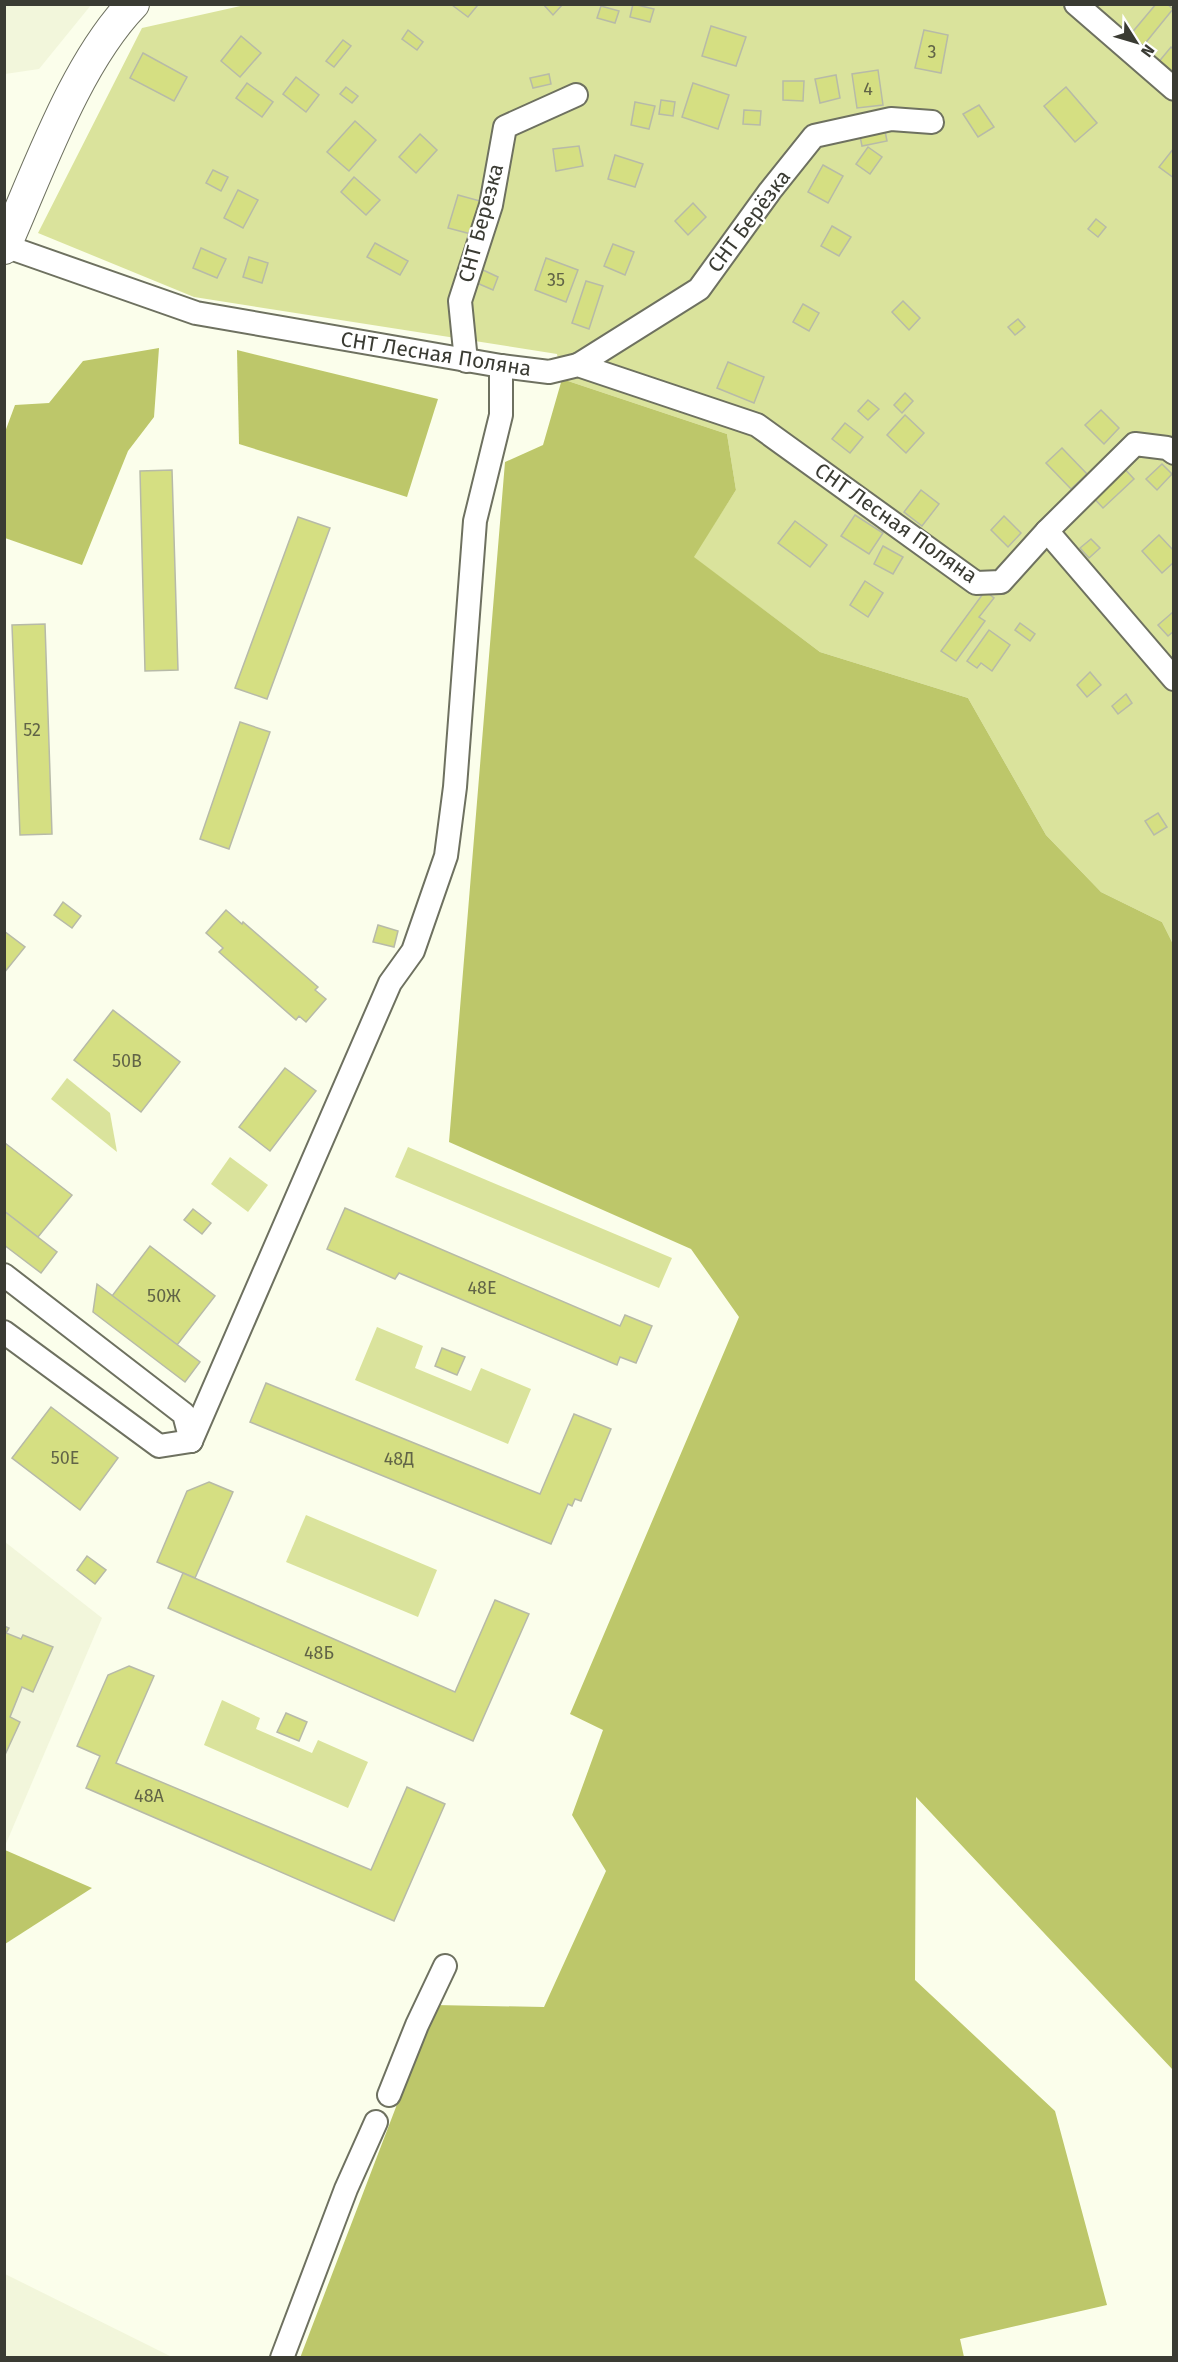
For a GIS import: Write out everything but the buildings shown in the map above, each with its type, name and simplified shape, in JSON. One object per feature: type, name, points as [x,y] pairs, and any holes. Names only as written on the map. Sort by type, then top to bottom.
[{"type":"main road","points":[[5,247],[76,88],[115,23],[133,4]]},
{"type":"street","points":[[1076,4],[1173,89]]},
{"type":"street","name":"СНТ Березка","points":[[466,361],[460,301],[491,205],[505,127],[576,94]]},
{"type":"street","name":"СНТ Берёзка","points":[[578,365],[699,289],[770,191],[814,136],[891,119],[932,122]]},
{"type":"street","name":"СНТ Лесная Поляна","points":[[5,247],[196,313],[501,366],[549,372],[578,365],[756,425],[976,584],[1001,582],[1047,531],[1135,444],[1167,448],[1173,453]]},
{"type":"street","points":[[191,1441],[390,983],[413,951],[446,856],[455,787],[475,521],[501,415],[501,366]]},
{"type":"street","points":[[1047,531],[1173,679]]},
{"type":"street","points":[[4,1275],[184,1414],[191,1441]]},
{"type":"street","points":[[4,1332],[159,1446],[191,1441]]},
{"type":"street","points":[[389,2095],[417,2025],[445,1966]]},
{"type":"street","points":[[282,2358],[346,2190],[376,2122]]},
{"type":"shaded area","points":[[4,5],[91,5],[39,69],[5,74]]},
{"type":"shaded area","points":[[5,1542],[102,1618],[5,1846]]},
{"type":"shaded area","points":[[5,2274],[172,2357],[5,2357]]},
{"type":"green space","points":[[245,5],[1173,5],[1173,944],[1162,922],[1101,892],[1046,835],[968,698],[820,652],[693,557],[736,490],[727,434],[562,379],[557,354],[194,297],[38,233],[142,28]]},
{"type":"green space","points":[[159,348],[154,417],[128,451],[82,565],[5,538],[5,432],[15,405],[49,403],[83,361]]},
{"type":"green space","points":[[237,350],[438,399],[407,497],[239,444]]},
{"type":"green space","points":[[562,379],[727,434],[736,490],[694,557],[820,652],[968,698],[1046,835],[1101,892],[1162,922],[1173,944],[1173,2070],[916,1797],[915,1980],[1055,2111],[1107,2305],[960,2339],[964,2357],[300,2358],[435,2005],[544,2007],[606,1871],[572,1815],[603,1730],[570,1714],[739,1317],[691,1249],[449,1142],[505,462],[543,445]]},
{"type":"green space","points":[[67,1078],[110,1113],[117,1152],[51,1099]]},
{"type":"green space","points":[[408,1147],[672,1258],[659,1288],[395,1177]]},
{"type":"green space","points":[[230,1157],[268,1185],[248,1212],[211,1184]]},
{"type":"green space","points":[[377,1327],[423,1346],[415,1368],[471,1391],[481,1368],[531,1389],[508,1444],[355,1380]]},
{"type":"green space","points":[[306,1515],[437,1570],[418,1617],[286,1562]]},
{"type":"green space","points":[[222,1700],[260,1718],[256,1729],[312,1753],[318,1740],[368,1762],[348,1808],[204,1745]]},
{"type":"green space","points":[[5,1850],[92,1888],[5,1944]]}]
